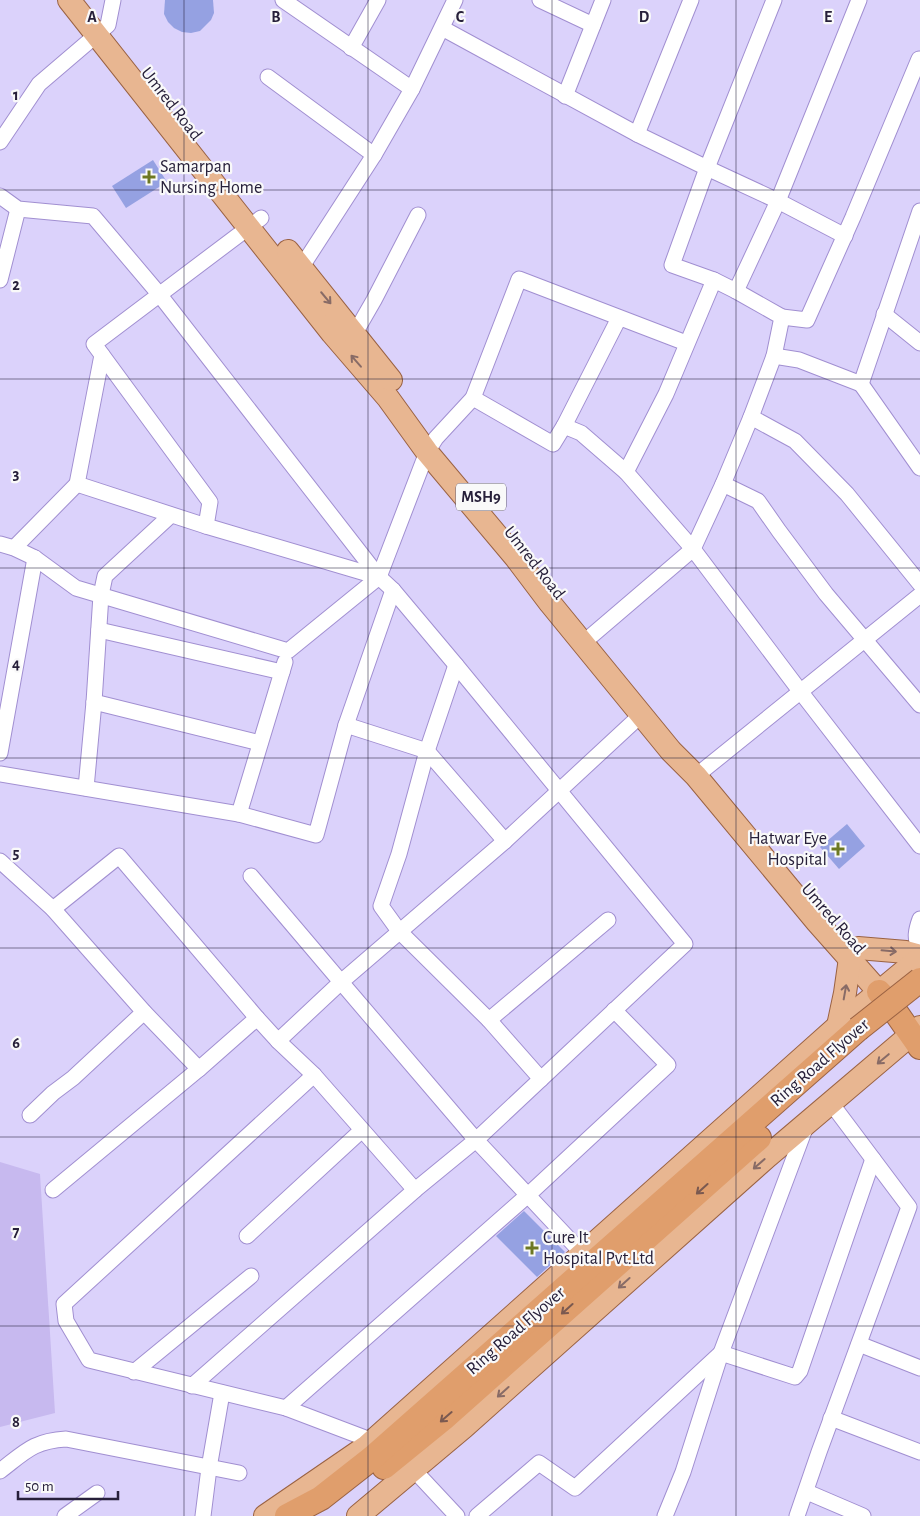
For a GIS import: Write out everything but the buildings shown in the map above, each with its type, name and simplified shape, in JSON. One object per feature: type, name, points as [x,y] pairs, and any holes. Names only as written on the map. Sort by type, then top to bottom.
[{"type":"highway","name":"Ring Road Flyover","points":[[287,1516],[321,1498],[372,1458],[855,1032],[920,980]]},
{"type":"highway","points":[[883,987],[890,1004],[918,1032]]},
{"type":"highway","name":"Ring Road Flyover","points":[[318,1516],[340,1502],[443,1420],[855,1032],[920,999]]},
{"type":"main road","points":[[69,0],[102,29]]},
{"type":"main road","name":"Umred Road","points":[[88,0],[102,29],[296,274],[355,333],[432,445],[587,639],[883,987]]},
{"type":"main road","points":[[296,274],[332,333],[388,398],[432,445]]},
{"type":"main road","points":[[587,639],[671,750],[700,773]]},
{"type":"main road","points":[[855,1032],[845,993],[854,953],[906,952],[920,957]]},
{"type":"main road","points":[[265,1516],[373,1440],[583,1254],[855,1032],[883,987],[920,957]]},
{"type":"main road","points":[[358,1516],[414,1470],[768,1156],[918,1032]]},
{"type":"street","points":[[0,142],[39,84],[102,29],[113,0]]},
{"type":"street","points":[[352,48],[378,0]]},
{"type":"street","points":[[296,274],[374,155],[412,89],[455,0]]},
{"type":"street","points":[[540,0],[593,26]]},
{"type":"street","points":[[566,96],[603,0]]},
{"type":"street","points":[[637,134],[691,0]]},
{"type":"street","points":[[774,0],[707,168],[672,265],[714,280],[782,317],[807,320],[845,236],[920,58]]},
{"type":"street","points":[[736,292],[778,201],[859,0]]},
{"type":"street","points":[[292,3],[352,48],[412,89]]},
{"type":"street","points":[[442,28],[637,134],[778,201],[845,236]]},
{"type":"street","points":[[268,78],[374,155]]},
{"type":"street","points":[[0,196],[18,209],[93,216],[159,294],[379,577],[393,590],[456,665],[685,944],[476,1140],[192,1386]]},
{"type":"street","points":[[0,280],[18,209]]},
{"type":"street","points":[[861,384],[884,314],[916,236],[920,211]]},
{"type":"street","points":[[355,333],[418,215]]},
{"type":"street","points":[[206,526],[210,502],[94,344],[255,223]]},
{"type":"street","points":[[239,814],[288,651],[379,577],[432,445],[473,398],[519,279],[686,344]]},
{"type":"street","points":[[626,472],[666,394],[714,280]]},
{"type":"street","points":[[884,314],[920,343]]},
{"type":"street","points":[[587,639],[693,549],[724,484],[751,417],[774,356],[782,317]]},
{"type":"street","points":[[473,398],[553,444],[619,318]]},
{"type":"street","points":[[102,355],[77,484],[7,546],[35,558],[76,588],[288,651]]},
{"type":"street","points":[[774,356],[799,360],[861,384],[920,468]]},
{"type":"street","points":[[751,417],[795,441],[847,494],[920,584]]},
{"type":"street","points":[[564,426],[581,433],[626,472],[693,549],[920,846]]},
{"type":"street","points":[[77,484],[206,526],[379,577]]},
{"type":"street","points":[[724,484],[758,501],[826,594],[920,705]]},
{"type":"street","points":[[86,788],[101,595],[105,576],[171,515]]},
{"type":"street","points":[[0,753],[35,558]]},
{"type":"street","points":[[0,774],[239,814],[316,836],[346,725],[393,590]]},
{"type":"street","points":[[700,773],[920,595]]},
{"type":"street","points":[[99,630],[282,672]]},
{"type":"street","points":[[456,665],[427,751],[399,854],[381,906],[399,931],[489,1020],[541,1079]]},
{"type":"street","points":[[94,702],[260,743]]},
{"type":"street","points":[[278,1041],[399,931],[505,841],[642,714]]},
{"type":"street","points":[[346,725],[427,751],[505,841]]},
{"type":"street","points":[[54,908],[119,856],[257,1018],[314,1075],[416,1190]]},
{"type":"street","points":[[0,861],[54,908],[144,1012],[199,1069]]},
{"type":"street","points":[[251,876],[476,1140],[583,1254]]},
{"type":"street","points":[[920,919],[916,935],[916,943],[920,949]]},
{"type":"street","points":[[489,1020],[608,920]]},
{"type":"street","points":[[286,1408],[528,1195],[668,1065],[614,1010]]},
{"type":"street","points":[[30,1114],[73,1078],[144,1012]]},
{"type":"street","points":[[54,1190],[257,1018]]},
{"type":"street","points":[[314,1075],[64,1304],[66,1321],[89,1360],[286,1408],[373,1440]]},
{"type":"street","points":[[798,1516],[910,1207],[831,1103]]},
{"type":"street","points":[[665,1516],[683,1472],[721,1354],[808,1123]]},
{"type":"street","points":[[247,1236],[362,1130]]},
{"type":"street","points":[[721,1354],[794,1377],[800,1371],[873,1159]]},
{"type":"street","points":[[134,1372],[251,1276]]},
{"type":"street","points":[[859,1344],[920,1368]]},
{"type":"street","points":[[477,1516],[538,1463],[575,1488],[721,1354]]},
{"type":"street","points":[[203,1516],[222,1393]]},
{"type":"street","points":[[832,1418],[920,1452]]},
{"type":"street","points":[[0,1471],[33,1446],[48,1440],[66,1439],[240,1473]]},
{"type":"street","points":[[414,1470],[457,1516]]},
{"type":"street","points":[[807,1492],[863,1516]]},
{"type":"street","points":[[65,1516],[97,1493]]},
{"type":"shaded area","points":[[0,1162],[40,1174],[55,1413],[0,1427]]},
{"type":"place","name":"Samarpan Nursing Home","points":[[149,177]]},
{"type":"place","name":"Hatwar Eye Hospital","points":[[838,849]]},
{"type":"place","name":"Cure It Hospital Pvt.Ltd","points":[[532,1248]]}]
